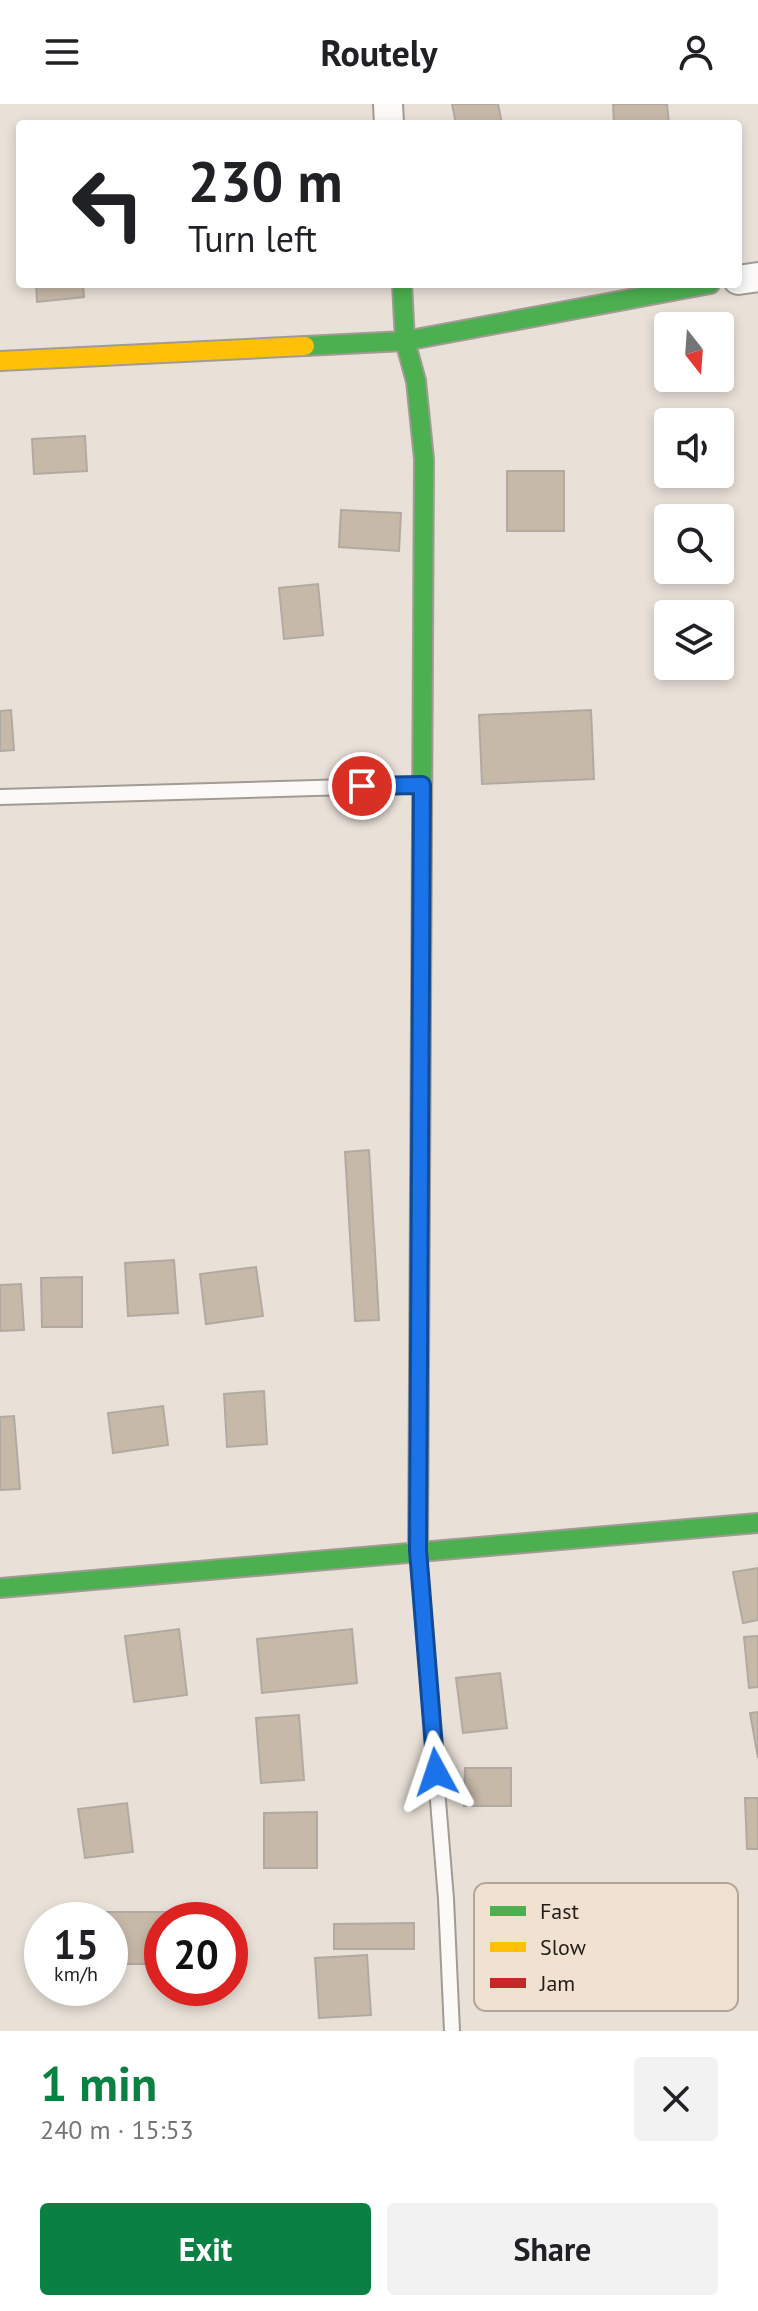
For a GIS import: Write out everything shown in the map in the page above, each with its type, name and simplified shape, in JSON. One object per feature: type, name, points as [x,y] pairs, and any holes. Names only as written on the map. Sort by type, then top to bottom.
[{"type":"street","points":[[402,288],[405,341],[416,381],[424,459],[418,1550]]},
{"type":"street","points":[[0,361],[405,341],[689,288]]},
{"type":"street","points":[[0,1588],[758,1523]]},
{"type":"lane","points":[[0,797],[422,785]]},
{"type":"lane","points":[[418,1550],[446,1899],[452,2031]]},
{"type":"building","points":[[452,104],[498,104],[501,120],[455,120]]},
{"type":"building","points":[[613,104],[667,104],[669,120],[614,120]]},
{"type":"building","points":[[36,288],[83,288],[84,297],[37,302]]},
{"type":"building","points":[[85,436],[87,471],[34,474],[32,439]]},
{"type":"building","points":[[507,471],[564,471],[564,531],[507,531]]},
{"type":"building","points":[[341,510],[401,513],[399,551],[339,547]]},
{"type":"building","points":[[318,584],[323,635],[284,639],[279,588]]},
{"type":"building","points":[[11,710],[14,750],[0,751],[0,711]]},
{"type":"building","points":[[591,710],[594,779],[482,784],[479,715]]},
{"type":"building","points":[[369,1150],[379,1320],[355,1321],[345,1152]]},
{"type":"building","points":[[174,1260],[178,1313],[128,1316],[125,1263]]},
{"type":"building","points":[[256,1267],[263,1316],[206,1324],[200,1274]]},
{"type":"building","points":[[82,1277],[82,1327],[42,1327],[41,1278]]},
{"type":"building","points":[[21,1284],[24,1330],[0,1331],[0,1285]]},
{"type":"building","points":[[264,1391],[267,1444],[227,1447],[224,1394]]},
{"type":"building","points":[[163,1406],[168,1445],[113,1453],[108,1413]]},
{"type":"building","points":[[14,1416],[20,1489],[0,1490],[0,1417]]},
{"type":"building","points":[[758,1568],[758,1620],[743,1623],[733,1572]]},
{"type":"building","points":[[179,1629],[187,1695],[134,1702],[125,1636]]},
{"type":"building","points":[[352,1629],[357,1683],[262,1693],[257,1639]]},
{"type":"building","points":[[758,1636],[758,1687],[749,1688],[744,1637]]},
{"type":"building","points":[[500,1673],[507,1728],[463,1733],[456,1678]]},
{"type":"building","points":[[758,1712],[758,1758],[750,1713]]},
{"type":"building","points":[[299,1715],[304,1780],[261,1783],[256,1718]]},
{"type":"building","points":[[465,1768],[511,1768],[511,1806],[464,1806]]},
{"type":"building","points":[[745,1798],[758,1798],[758,1849],[747,1849]]},
{"type":"building","points":[[127,1803],[133,1852],[85,1858],[78,1809]]},
{"type":"building","points":[[317,1812],[317,1868],[264,1868],[264,1813]]},
{"type":"building","points":[[128,1912],[144,1912],[144,1964],[128,1964]]},
{"type":"building","points":[[414,1923],[414,1949],[334,1949],[334,1924]]},
{"type":"building","points":[[367,1955],[371,2015],[319,2018],[315,1958]]},
{"type":"traffic: fast","points":[[402,288],[405,341],[416,381],[424,459],[419,1378]]},
{"type":"traffic: fast","points":[[305,346],[405,341],[689,288]]},
{"type":"traffic: fast","points":[[0,1588],[758,1523]]},
{"type":"traffic: slow","points":[[0,361],[305,346]]},
{"type":"traffic: jam","points":[[418,1550],[419,1378]]},
{"type":"route","points":[[362,786],[422,785],[418,1550],[436,1772]]}]
